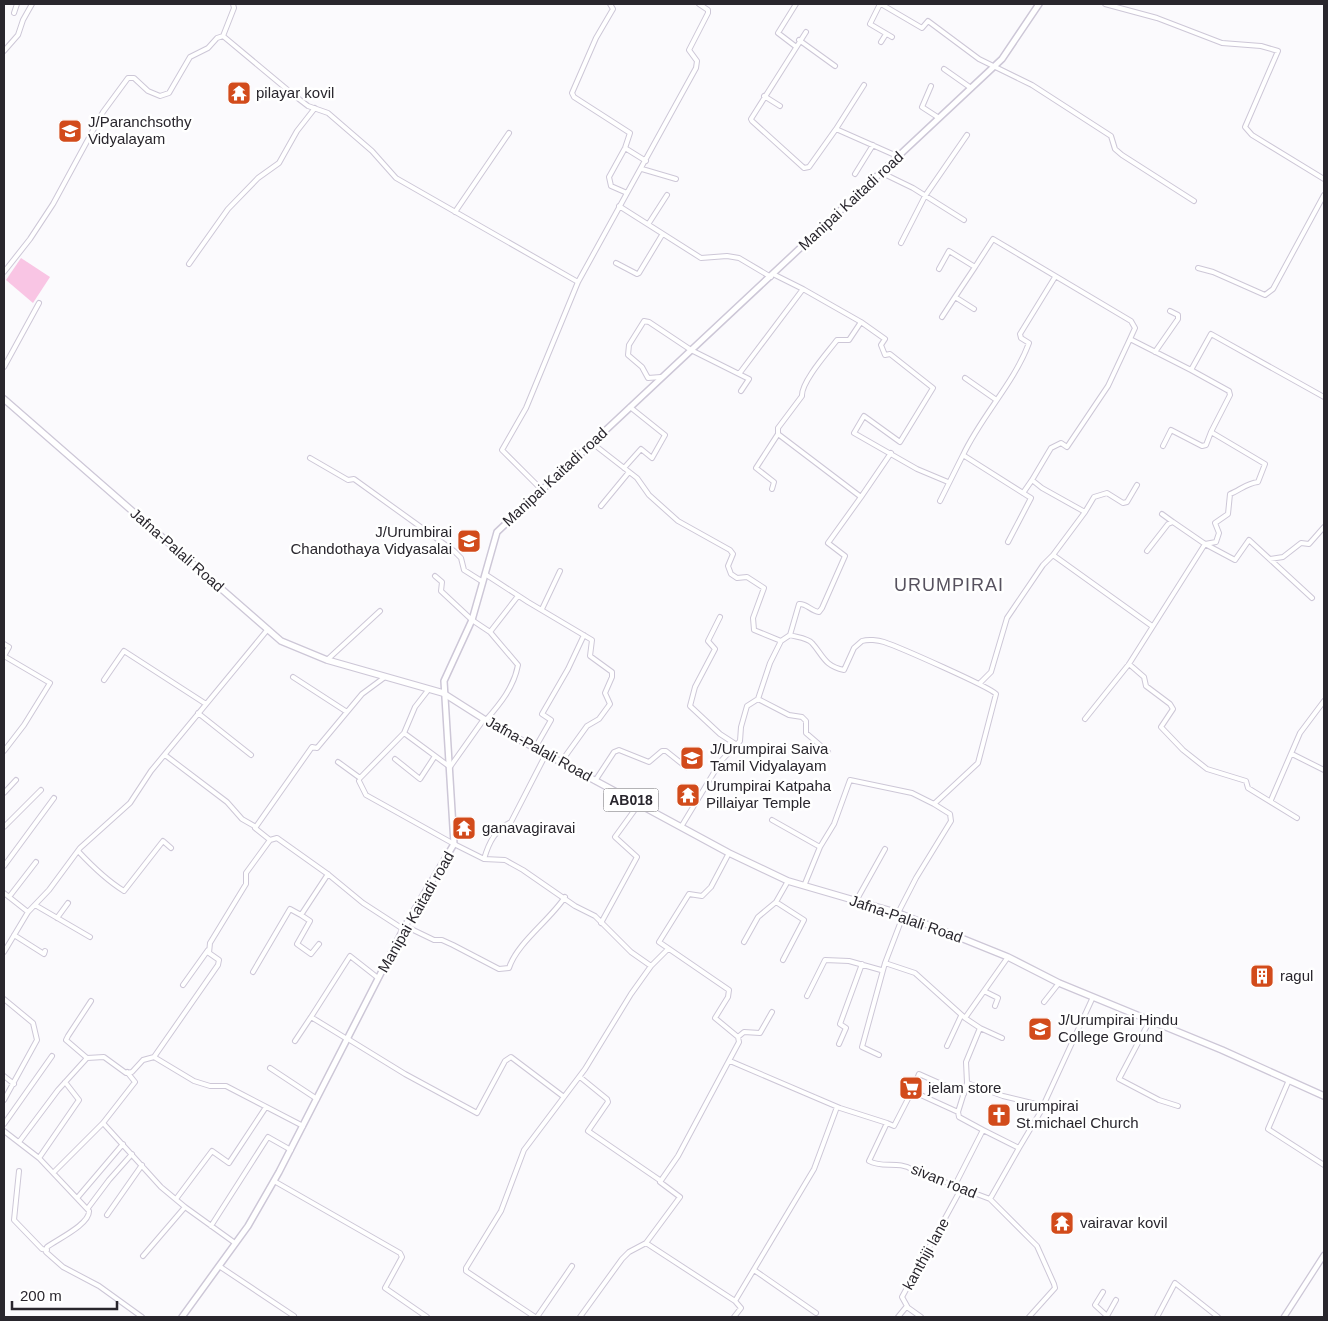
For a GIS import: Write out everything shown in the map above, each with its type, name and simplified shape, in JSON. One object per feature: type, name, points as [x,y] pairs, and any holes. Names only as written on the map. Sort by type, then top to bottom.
[{"type":"main road","name":"Manipai Kaitadi road","points":[[182,1317],[235,1243],[274,1182],[404,928],[454,844],[450,767],[443,693],[446,672],[472,620],[498,532],[995,66],[1002,59],[1039,4]]},
{"type":"main road","name":"Jafna-Palali Road","points":[[4,400],[281,640],[327,660],[443,693],[535,748],[595,781],[729,853],[788,881],[900,915],[1008,957],[1059,983],[1150,1020],[1324,1096]]},
{"type":"street","points":[[14,13],[17,4]]},
{"type":"street","points":[[4,51],[18,35],[23,20],[32,4]]},
{"type":"street","points":[[223,36],[234,8],[233,4]]},
{"type":"street","points":[[610,4],[613,9],[596,38],[572,92],[574,96],[630,132],[625,148],[609,177],[611,186],[627,193]]},
{"type":"street","points":[[542,490],[502,450],[526,408],[578,282],[619,206],[642,169],[698,64],[689,50],[708,13],[708,10],[699,4]]},
{"type":"street","points":[[795,46],[778,33],[796,4]]},
{"type":"street","points":[[892,38],[870,24],[880,4],[922,28],[928,22],[979,59],[1032,85],[1111,136],[1115,149],[1122,155],[1194,201]]},
{"type":"street","points":[[1105,4],[1157,18],[1222,43],[1261,46],[1278,51],[1245,127],[1252,136],[1324,179]]},
{"type":"street","points":[[806,32],[795,46],[764,96],[751,119],[752,122],[804,168],[809,167],[864,85]]},
{"type":"street","points":[[881,42],[886,34]]},
{"type":"street","points":[[223,36],[295,96],[315,108],[328,113],[372,151],[396,178],[578,282]]},
{"type":"street","points":[[4,272],[30,239],[53,204],[103,112],[128,78],[134,78],[148,92],[160,96],[169,93],[190,57],[208,48],[217,38],[223,36]]},
{"type":"street","points":[[800,40],[835,66]]},
{"type":"street","points":[[944,68],[971,88]]},
{"type":"street","points":[[931,86],[922,107],[939,118]]},
{"type":"street","points":[[764,96],[780,106]]},
{"type":"street","points":[[189,264],[228,209],[258,178],[279,162],[297,130],[315,108]]},
{"type":"street","points":[[836,128],[897,156]]},
{"type":"street","points":[[456,212],[509,133]]},
{"type":"street","points":[[901,244],[925,196],[967,135]]},
{"type":"street","points":[[855,174],[873,145]]},
{"type":"street","points":[[625,148],[646,161]]},
{"type":"street","points":[[642,169],[676,179]]},
{"type":"street","points":[[880,172],[964,220]]},
{"type":"street","points":[[649,223],[667,195]]},
{"type":"street","points":[[1198,268],[1213,272],[1265,295],[1273,289],[1324,195]]},
{"type":"street","points":[[619,206],[649,223],[662,235],[701,258],[727,256],[739,258],[772,275],[804,288],[861,322],[885,339],[881,345],[886,355],[890,354],[933,388],[900,442],[864,416],[854,433],[917,469],[948,482]]},
{"type":"street","points":[[616,263],[637,274],[639,273],[662,235]]},
{"type":"street","points":[[942,317],[993,239],[1131,321],[1135,328],[1108,386],[1067,447],[1061,444],[1051,448],[1023,493]]},
{"type":"street","points":[[939,269],[949,251],[974,267]]},
{"type":"street","points":[[940,501],[948,482],[995,399],[1023,359],[1029,343],[1021,338],[1020,334],[1055,277]]},
{"type":"street","points":[[739,374],[804,288]]},
{"type":"street","points":[[955,297],[974,309]]},
{"type":"street","points":[[4,367],[39,303]]},
{"type":"street","points":[[1155,352],[1178,319],[1178,315],[1170,311]]},
{"type":"street","points":[[662,377],[648,378],[642,367],[628,355],[629,345],[644,322],[649,322],[691,350],[749,379],[741,391]]},
{"type":"street","points":[[772,488],[774,482],[756,468],[778,434],[778,428],[802,396],[802,390],[837,340],[849,340],[861,322]]},
{"type":"street","points":[[1191,370],[1212,334],[1324,398]]},
{"type":"street","points":[[1130,339],[1191,370],[1229,391],[1230,394],[1206,445],[1202,446],[1171,430],[1162,446]]},
{"type":"street","points":[[965,378],[995,399]]},
{"type":"street","points":[[624,468],[641,449],[652,458],[666,435],[630,407]]},
{"type":"street","points":[[1085,720],[1129,664],[1205,544],[1216,542],[1218,533],[1214,523],[1228,514],[1230,494],[1250,483],[1258,482],[1265,464],[1211,432]]},
{"type":"street","points":[[778,434],[861,497]]},
{"type":"street","points":[[592,442],[629,472],[644,486],[649,495],[678,521],[730,550],[733,554],[728,566],[731,574],[737,578],[746,577],[764,588],[764,594],[756,609],[754,630],[781,641]]},
{"type":"street","points":[[681,827],[721,761],[740,741],[741,726],[747,706],[758,699],[770,662],[781,641],[790,635],[799,604],[818,612],[822,608],[845,556],[828,543],[891,453]]},
{"type":"street","points":[[963,455],[1031,498],[1008,542]]},
{"type":"street","points":[[310,458],[348,480],[354,479],[391,504],[454,551],[461,558],[464,570],[483,582]]},
{"type":"street","points":[[601,506],[629,472]]},
{"type":"street","points":[[1032,480],[1042,488],[1085,512]]},
{"type":"street","points":[[980,683],[991,672],[1007,618],[1043,565],[1053,555],[1094,497],[1107,493],[1122,503],[1127,502],[1137,485]]},
{"type":"street","points":[[1162,514],[1205,544],[1235,560],[1249,540],[1312,598]]},
{"type":"street","points":[[1147,551],[1168,524],[1173,522]]},
{"type":"street","points":[[1270,559],[1283,557],[1301,543],[1309,544],[1324,527]]},
{"type":"street","points":[[1053,555],[1152,626]]},
{"type":"street","points":[[542,609],[560,571]]},
{"type":"street","points":[[485,574],[592,641],[590,656],[612,672],[612,677],[605,693],[610,704],[599,719],[587,726],[561,762]]},
{"type":"street","points":[[404,733],[450,767],[485,719],[504,697],[517,674],[518,665],[490,632],[472,620],[441,591],[442,582],[435,576]]},
{"type":"street","points":[[490,632],[518,596]]},
{"type":"street","points":[[327,660],[380,611]]},
{"type":"street","points":[[720,616],[708,641],[714,649],[695,687],[690,706],[720,734],[737,744]]},
{"type":"street","points":[[4,952],[28,912],[78,851],[130,803],[198,713],[268,629]]},
{"type":"street","points":[[535,748],[551,720],[542,714],[568,669],[584,635]]},
{"type":"street","points":[[790,635],[811,642],[823,660],[841,670],[845,669],[854,648],[862,641],[876,640],[965,679],[980,683],[996,694],[978,762],[934,804]]},
{"type":"street","points":[[4,644],[9,648],[4,656],[50,683],[24,725],[4,751]]},
{"type":"street","points":[[104,680],[124,651],[206,704]]},
{"type":"street","points":[[1129,664],[1144,677],[1146,686],[1170,704],[1173,709],[1162,724],[1165,732],[1207,768],[1246,781],[1248,788],[1271,800],[1297,818]]},
{"type":"street","points":[[256,827],[312,747],[317,748],[362,694],[386,676]]},
{"type":"street","points":[[293,677],[347,712]]},
{"type":"street","points":[[338,762],[360,778],[404,733],[415,707],[428,689]]},
{"type":"street","points":[[758,699],[790,715],[802,717],[806,721],[806,733],[828,752]]},
{"type":"street","points":[[1271,800],[1300,733],[1324,701]]},
{"type":"street","points":[[198,713],[252,755]]},
{"type":"street","points":[[595,781],[614,752],[619,750],[649,762],[666,751],[686,767]]},
{"type":"street","points":[[484,859],[494,836],[501,827],[511,822],[546,754]]},
{"type":"street","points":[[1292,754],[1324,770]]},
{"type":"street","points":[[165,755],[227,802],[242,819],[256,827],[270,840]]},
{"type":"street","points":[[395,759],[420,779],[435,756]]},
{"type":"street","points":[[4,792],[16,780]]},
{"type":"street","points":[[804,886],[820,847],[834,824],[850,780],[912,793],[952,816],[916,878],[900,915],[882,970],[859,1054]]},
{"type":"street","points":[[359,781],[366,795],[484,859],[505,860],[565,897],[575,906],[595,916],[631,952],[651,966]]},
{"type":"street","points":[[4,827],[41,790]]},
{"type":"street","points":[[4,866],[54,798]]},
{"type":"street","points":[[601,923],[638,857],[615,837],[639,804]]},
{"type":"street","points":[[772,820],[820,847]]},
{"type":"street","points":[[183,986],[208,950],[210,943],[246,884],[246,873],[270,840],[277,838],[328,874],[363,903],[404,928],[434,940],[453,945],[499,969],[509,968],[513,957],[555,912],[565,897]]},
{"type":"street","points":[[78,851],[95,866],[102,877],[124,891],[163,841],[171,848]]},
{"type":"street","points":[[856,901],[885,849]]},
{"type":"street","points":[[661,1181],[678,1156],[740,1042],[738,1037],[715,1018],[728,997],[729,990],[659,942],[682,902],[689,894],[702,896],[711,887],[729,853]]},
{"type":"street","points":[[9,897],[36,862]]},
{"type":"street","points":[[301,914],[328,874]]},
{"type":"street","points":[[744,942],[758,917],[776,902],[788,881]]},
{"type":"street","points":[[4,893],[28,912]]},
{"type":"street","points":[[776,902],[804,920],[783,960]]},
{"type":"street","points":[[57,918],[68,903]]},
{"type":"street","points":[[35,905],[90,937]]},
{"type":"street","points":[[253,972],[290,909],[310,921],[297,944],[311,954],[319,944]]},
{"type":"street","points":[[14,935],[40,952],[44,954],[45,951]]},
{"type":"street","points":[[572,1266],[536,1317],[466,1272],[466,1268],[501,1211],[524,1150],[580,1077],[631,994],[651,966],[668,949]]},
{"type":"street","points":[[127,1072],[132,1072],[143,1060],[154,1057],[218,965],[219,960],[209,953],[208,950]]},
{"type":"street","points":[[295,1041],[350,956],[378,978]]},
{"type":"street","points":[[947,1046],[963,1017],[1008,957]]},
{"type":"street","points":[[807,996],[824,960],[849,961],[882,970]]},
{"type":"street","points":[[885,963],[915,973],[963,1017],[980,1028],[1002,1038]]},
{"type":"street","points":[[839,1044],[846,1028],[840,1024],[862,964]]},
{"type":"street","points":[[1044,1002],[1059,983]]},
{"type":"street","points":[[984,991],[998,998]]},
{"type":"street","points":[[995,1006],[1003,992]]},
{"type":"street","points":[[990,1199],[1043,1106],[1093,997]]},
{"type":"street","points":[[4,998],[33,1023],[37,1040],[4,1100]]},
{"type":"street","points":[[54,1172],[103,1123],[135,1082],[127,1072],[104,1057],[87,1058],[66,1040],[91,1001]]},
{"type":"street","points":[[738,1037],[744,1032],[760,1033],[772,1012]]},
{"type":"street","points":[[312,1017],[405,1074],[477,1113],[505,1061],[511,1056],[564,1097]]},
{"type":"street","points":[[1150,1020],[1119,1079],[1159,1100],[1178,1106]]},
{"type":"street","points":[[980,1028],[966,1062],[967,1083],[958,1112],[959,1117],[1020,1148]]},
{"type":"street","points":[[862,1047],[879,1055]]},
{"type":"street","points":[[4,1124],[52,1056]]},
{"type":"street","points":[[154,1057],[194,1081],[210,1086],[226,1086],[303,1126]]},
{"type":"street","points":[[19,1142],[65,1082],[87,1058]]},
{"type":"street","points":[[730,1061],[837,1107],[894,1126],[919,1074],[964,1094]]},
{"type":"street","points":[[270,1068],[317,1098]]},
{"type":"street","points":[[4,1076],[14,1084]]},
{"type":"street","points":[[580,1077],[607,1098],[608,1102],[588,1131],[661,1181],[680,1197],[646,1243],[629,1252],[622,1259],[580,1317]]},
{"type":"street","points":[[1289,1080],[1268,1129],[1324,1166]]},
{"type":"street","points":[[39,1158],[79,1100],[65,1082]]},
{"type":"street","points":[[967,1083],[1003,1096],[1043,1106]]},
{"type":"street","points":[[912,1092],[958,1112]]},
{"type":"street","points":[[176,1199],[212,1151],[229,1163],[266,1107]]},
{"type":"street","points":[[735,1301],[814,1169],[837,1107]]},
{"type":"street","points":[[103,1123],[176,1199],[235,1243]]},
{"type":"street","name":"sivan road","points":[[887,1124],[869,1161],[876,1165],[904,1164],[926,1175],[990,1199],[1037,1246],[1055,1288],[1029,1317]]},
{"type":"street","points":[[955,1185],[983,1130]]},
{"type":"street","points":[[4,1131],[54,1172],[78,1196],[90,1213],[80,1225],[47,1247],[46,1250]]},
{"type":"street","points":[[210,1226],[268,1137],[291,1150]]},
{"type":"street","points":[[78,1196],[123,1144]]},
{"type":"street","points":[[88,1208],[108,1180],[132,1154]]},
{"type":"street","points":[[107,1214],[142,1165]]},
{"type":"street","points":[[19,1171],[14,1220],[42,1249],[46,1250],[63,1267],[99,1286],[142,1317]]},
{"type":"street","points":[[274,1182],[400,1253],[402,1257],[385,1288],[427,1317]]},
{"type":"street","name":"kanthiji lane","points":[[898,1317],[907,1307],[902,1296],[961,1189]]},
{"type":"street","points":[[143,1256],[185,1207]]},
{"type":"street","points":[[646,1243],[735,1301],[741,1308],[734,1317]]},
{"type":"street","points":[[1284,1317],[1324,1255]]},
{"type":"street","points":[[219,1266],[294,1316]]},
{"type":"street","points":[[754,1270],[816,1313]]},
{"type":"street","points":[[1157,1317],[1175,1283],[1215,1316]]},
{"type":"street","points":[[1103,1292],[1095,1305],[1107,1317],[1116,1300]]},
{"type":"street","points":[[907,1307],[921,1317]]},
{"type":"shaded area","points":[[21,258],[50,277],[33,303],[6,280]]},
{"type":"place","name":"pilayar kovil","points":[[239,93]]},
{"type":"place","name":"J/Paranchsothy Vidyalayam","points":[[70,131]]},
{"type":"place","name":"J/Urumbirai Chandothaya Vidyasalai","points":[[469,541]]},
{"type":"place","name":"J/Urumpirai Saiva Tamil Vidyalayam","points":[[692,758]]},
{"type":"place","name":"Urumpirai Katpaha Pillaiyar Temple","points":[[688,795]]},
{"type":"place","name":"ganavagiravai","points":[[464,828]]},
{"type":"place","name":"ragul","points":[[1262,976]]},
{"type":"place","name":"J/Urumpirai Hindu College Ground","points":[[1040,1029]]},
{"type":"place","name":"jelam store","points":[[911,1088]]},
{"type":"place","name":"urumpirai St.michael Church","points":[[999,1115]]},
{"type":"place","name":"vairavar kovil","points":[[1062,1223]]},
{"type":"district","name":"URUMPIRAI","points":[[949,585]]}]
